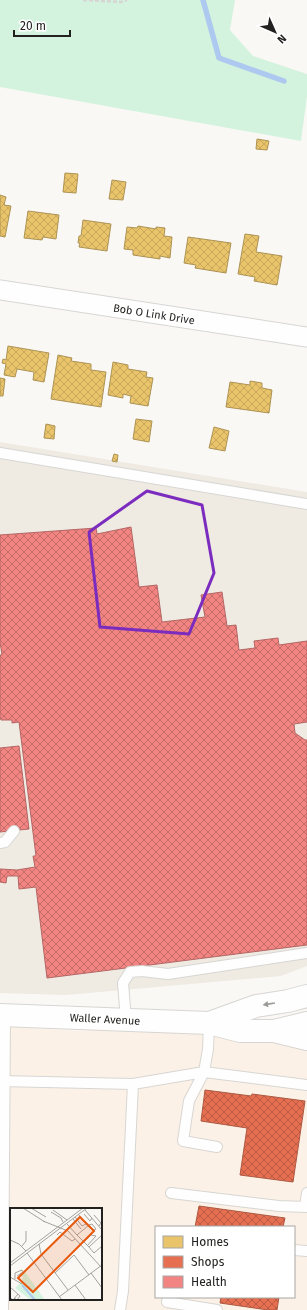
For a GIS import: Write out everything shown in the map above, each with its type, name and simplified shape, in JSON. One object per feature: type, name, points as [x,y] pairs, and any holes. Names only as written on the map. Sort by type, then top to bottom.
[{"type":"main road","name":"Waller Avenue","points":[[209,1024],[256,1006],[288,1001],[307,996]]},
{"type":"main road","name":"Waller Avenue","points":[[3,1015],[209,1024],[240,1031],[274,1031],[307,1023]]},
{"type":"main road","points":[[274,1031],[307,1039]]},
{"type":"street","name":"Bob O Link Drive","points":[[0,290],[307,337]]},
{"type":"lane","points":[[0,453],[307,504]]},
{"type":"lane","points":[[0,843],[6,842],[14,831]]},
{"type":"lane","points":[[126,1020],[123,983],[130,972],[142,971],[168,974],[307,953]]},
{"type":"lane","points":[[3,1015],[1,1297],[3,1310]]},
{"type":"lane","points":[[209,1024],[208,1049],[204,1072],[189,1101],[183,1141],[217,1147]]},
{"type":"lane","points":[[2,1081],[133,1084],[204,1072],[307,1085]]},
{"type":"lane","points":[[120,1310],[123,1291],[133,1084]]},
{"type":"lane","points":[[171,1193],[279,1206],[306,1207],[307,1193]]},
{"type":"lane","points":[[295,1250],[307,1251]]},
{"type":"lane","points":[[167,1303],[217,1310]]},
{"type":"path","points":[[82,0],[121,2],[127,0]]},
{"type":"highlighted area","points":[[147,491],[202,505],[214,573],[189,634],[100,627],[89,532]]},
{"type":"shaded area","points":[[0,442],[307,492],[307,966],[281,976],[66,995],[0,993]]},
{"type":"shaded area","points":[[307,1020],[307,1310],[0,1310],[0,1026],[80,1031],[209,1023]]},
{"type":"green space","points":[[0,0],[235,0],[230,30],[253,56],[307,74],[307,96],[301,141],[0,87]]},
{"type":"building: Homes","points":[[257,139],[269,141],[267,150],[256,149]]},
{"type":"building: Homes","points":[[65,173],[78,174],[76,193],[63,192]]},
{"type":"building: Homes","points":[[112,180],[126,182],[123,200],[109,199]]},
{"type":"building: Homes","points":[[0,195],[6,197],[4,205],[11,206],[5,237],[0,236]]},
{"type":"building: Homes","points":[[28,211],[59,215],[56,239],[43,237],[42,240],[24,238]]},
{"type":"building: Homes","points":[[83,220],[111,224],[107,251],[79,247],[79,236],[81,236]]},
{"type":"building: Homes","points":[[138,226],[156,229],[156,227],[165,228],[164,236],[172,237],[170,258],[160,256],[160,259],[133,255],[133,250],[124,249],[127,227],[137,228]]},
{"type":"building: Homes","points":[[245,234],[259,236],[256,252],[282,256],[277,285],[254,281],[255,277],[238,274]]},
{"type":"building: Homes","points":[[188,237],[231,243],[226,273],[195,268],[196,265],[184,263]]},
{"type":"building: Homes","points":[[8,346],[49,353],[44,382],[33,380],[34,372],[17,369],[15,377],[4,375],[6,364],[2,363],[3,359],[6,360]]},
{"type":"building: Homes","points":[[58,355],[72,358],[71,361],[91,364],[91,370],[106,372],[101,407],[51,399]]},
{"type":"building: Homes","points":[[113,362],[128,365],[128,369],[147,372],[146,377],[153,378],[148,406],[130,403],[131,396],[123,394],[123,398],[108,395]]},
{"type":"building: Homes","points":[[0,378],[5,379],[3,396],[0,396]]},
{"type":"building: Homes","points":[[250,381],[262,383],[262,388],[272,390],[269,413],[226,407],[230,382],[250,385]]},
{"type":"building: Homes","points":[[136,419],[152,421],[149,442],[133,439]]},
{"type":"building: Homes","points":[[46,424],[55,426],[54,439],[44,438]]},
{"type":"building: Homes","points":[[214,427],[229,431],[225,451],[209,448]]},
{"type":"building: Homes","points":[[114,454],[118,455],[117,462],[112,461]]},
{"type":"building: Shops","points":[[205,1090],[305,1101],[293,1182],[240,1175],[247,1128],[201,1121]]},
{"type":"building: Shops","points":[[199,1206],[285,1218],[283,1226],[195,1226]]},
{"type":"building: Shops","points":[[221,1298],[279,1298],[277,1310],[220,1303]]},
{"type":"building: Health","points":[[131,527],[139,587],[157,585],[162,622],[205,617],[201,595],[222,592],[227,626],[236,625],[239,650],[255,648],[254,641],[278,638],[279,645],[307,641],[307,722],[294,724],[295,733],[307,740],[307,945],[47,978],[36,887],[19,889],[18,876],[7,876],[6,883],[0,882],[0,869],[17,870],[35,867],[33,856],[36,856],[19,722],[12,723],[12,720],[1,720],[0,717],[0,655],[2,655],[0,642],[0,535],[96,528],[97,534]]},
{"type":"building: Health","points":[[19,746],[29,829],[0,832],[0,748]]},
{"type":"waterway","points":[[203,0],[219,58],[284,81]]}]
